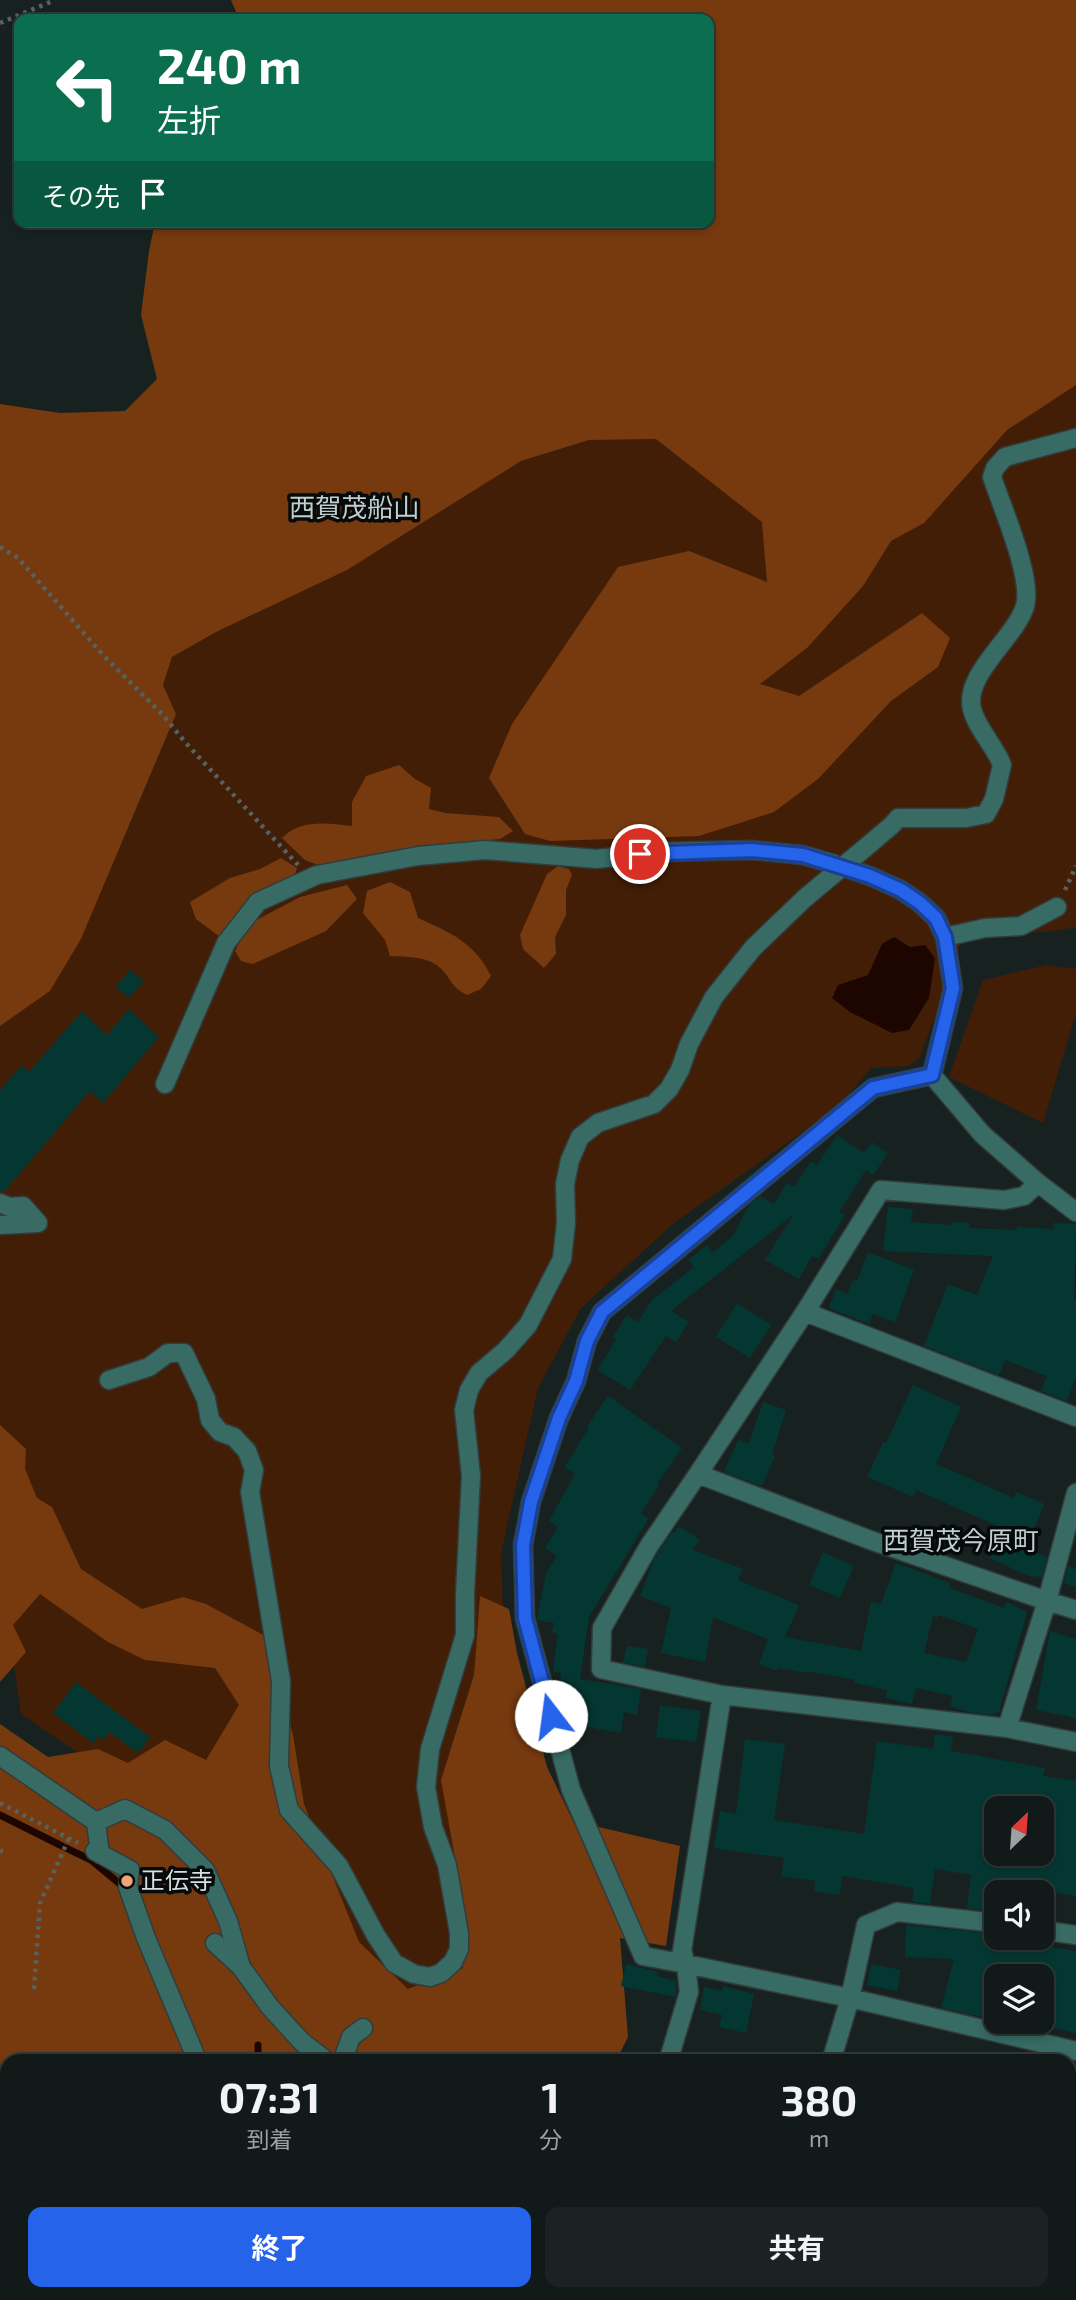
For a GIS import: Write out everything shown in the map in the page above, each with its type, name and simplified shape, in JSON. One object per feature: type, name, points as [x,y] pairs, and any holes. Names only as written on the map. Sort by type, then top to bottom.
[{"type":"street","points":[[109,1380],[149,1367],[168,1353],[184,1353],[206,1399],[210,1420],[220,1433],[234,1437],[247,1451],[254,1470],[250,1492],[281,1681],[279,1766],[289,1810],[339,1866],[375,1934],[394,1963],[414,1974],[430,1977],[441,1973],[453,1962],[459,1949],[459,1933],[447,1865],[433,1827],[426,1787],[430,1749],[465,1635],[471,1476],[464,1410],[469,1390],[479,1373],[506,1350],[528,1325],[562,1259],[566,1223],[565,1184],[570,1160],[580,1138],[598,1123],[653,1104],[669,1089],[680,1070],[689,1044],[715,997],[753,948],[805,898],[898,818],[966,818],[986,814],[994,799],[1002,765],[972,709],[971,694],[981,674],[1026,606],[1026,587],[1019,556],[992,477],[995,468],[1005,457],[1076,438]]},
{"type":"street","points":[[165,1084],[226,943],[258,902],[311,877],[418,856],[485,850],[597,859],[662,852],[752,850],[803,855],[870,876],[901,890],[936,918],[945,937],[953,988],[932,1075]]},
{"type":"street","points":[[945,937],[985,928],[1021,926],[1057,907]]},
{"type":"street","points":[[932,1075],[982,1133],[1038,1183],[1076,1212]]},
{"type":"street","points":[[932,1075],[873,1088],[602,1312],[587,1341],[576,1381],[559,1418],[531,1502],[523,1545],[525,1618],[571,1790],[643,1956],[850,1998],[1076,2051]]},
{"type":"street","points":[[1038,1183],[1024,1196],[1004,1200],[881,1190],[805,1312],[649,1546],[602,1628],[601,1669],[722,1695],[1007,1728],[1076,1742]]},
{"type":"street","points":[[0,1203],[10,1207],[23,1206],[38,1223],[0,1225]]},
{"type":"street","points":[[805,1312],[1076,1417]]},
{"type":"street","points":[[698,1474],[870,1540],[1076,1610]]},
{"type":"street","points":[[1007,1728],[1047,1601],[1076,1493]]},
{"type":"street","points":[[670,2054],[689,1992],[686,1964],[681,1951],[722,1695]]},
{"type":"street","points":[[0,1756],[96,1822]]},
{"type":"street","points":[[96,1822],[125,1809],[165,1830],[205,1870],[228,1921],[241,1967]]},
{"type":"street","points":[[96,1822],[97,1852],[130,1870],[128,1887],[146,1938],[195,2054]]},
{"type":"street","points":[[833,2054],[850,1998],[866,1925],[897,1912],[984,1922]]},
{"type":"street","points":[[1054,1932],[1076,1935]]},
{"type":"street","points":[[215,1943],[241,1967],[270,2007],[302,2042],[318,2054]]},
{"type":"street","points":[[345,2054],[351,2037],[363,2028]]},
{"type":"path","points":[[22,14],[55,0]]},
{"type":"path","points":[[0,547],[18,558],[103,655],[162,714],[291,859],[311,877]]},
{"type":"path","points":[[1057,907],[1076,866]]},
{"type":"path","points":[[0,1803],[97,1852]]},
{"type":"path","points":[[34,1989],[40,1903],[68,1838]]},
{"type":"shaded area","points":[[231,0],[1076,0],[1076,385],[1007,430],[924,523],[891,541],[863,586],[807,648],[760,684],[799,696],[922,613],[950,638],[938,667],[891,701],[818,779],[774,812],[699,836],[550,841],[525,834],[489,778],[512,724],[618,567],[689,551],[767,582],[762,522],[656,439],[589,440],[521,461],[347,570],[218,631],[172,657],[163,685],[176,714],[81,939],[50,991],[0,1026],[0,404],[60,413],[125,411],[157,379],[141,315],[154,228],[714,228],[714,14],[237,14]]},
{"type":"shaded area","points":[[1076,371],[1076,927],[961,939],[952,985],[935,1016],[919,1059],[908,1066],[871,1068],[839,1106],[674,1223],[581,1308],[538,1388],[501,1553],[506,1691],[610,1962],[407,2054],[386,2054],[218,1848],[21,1714],[0,1568],[0,1026],[50,991],[81,939],[176,714],[163,685],[172,657],[218,631],[347,570],[521,461],[589,440],[656,439]]},
{"type":"shaded area","points":[[399,765],[431,788],[429,809],[445,813],[499,817],[513,831],[500,839],[456,843],[326,868],[305,860],[282,838],[305,825],[324,823],[352,826],[352,802],[366,776]]},
{"type":"shaded area","points":[[281,858],[297,868],[294,877],[253,895],[231,927],[220,937],[196,919],[190,902],[230,878],[260,869]]},
{"type":"shaded area","points":[[558,866],[569,869],[572,875],[566,890],[566,915],[555,937],[556,954],[544,968],[523,949],[520,935],[547,874]]},
{"type":"shaded area","points":[[390,882],[410,892],[418,918],[451,934],[477,955],[491,976],[481,989],[467,995],[434,963],[416,958],[390,956],[385,940],[363,913],[367,891]]},
{"type":"shaded area","points":[[347,885],[357,899],[326,931],[253,964],[241,961],[235,951],[249,924],[300,897]]},
{"type":"shaded area","points":[[894,937],[910,947],[925,945],[935,958],[929,998],[909,1030],[892,1033],[850,1012],[832,998],[838,985],[868,975],[882,944]]},
{"type":"shaded area","points":[[1047,965],[1076,969],[1076,1013],[1043,1123],[949,1077],[983,980]]},
{"type":"shaded area","points":[[0,1425],[26,1449],[25,1469],[37,1498],[52,1507],[81,1569],[142,1609],[183,1597],[206,1604],[265,1636],[293,1735],[304,1804],[359,1942],[408,1989],[463,1968],[455,1858],[441,1780],[474,1675],[480,1596],[509,1609],[517,1653],[547,1767],[573,1821],[680,1846],[666,1946],[620,1938],[628,2037],[620,2054],[0,2054],[0,1724],[48,1757],[98,1749],[128,1763],[165,1740],[206,1760],[239,1705],[215,1668],[145,1660],[108,1642],[40,1594],[13,1625],[26,1652],[0,1682]]},
{"type":"shaded area","points":[[0,2026],[5,2054],[0,2054]]},
{"type":"building","points":[[130,970],[144,981],[129,998],[115,987]]},
{"type":"building","points":[[129,1009],[159,1037],[103,1103],[90,1091],[4,1192],[0,1192],[0,1090],[22,1065],[29,1072],[82,1011],[107,1035]]},
{"type":"building","points":[[837,1135],[864,1153],[872,1142],[888,1154],[873,1175],[866,1170],[839,1212],[845,1215],[833,1235],[818,1259],[812,1256],[799,1279],[765,1260],[794,1214],[671,1311],[689,1322],[676,1342],[666,1336],[630,1390],[597,1370],[616,1340],[613,1337],[627,1315],[638,1322],[652,1300],[694,1267],[688,1260],[707,1245],[713,1252],[733,1236],[749,1205],[760,1196],[774,1204],[787,1183],[794,1187],[811,1161],[817,1165]]},
{"type":"building","points":[[888,1207],[913,1209],[911,1222],[952,1225],[952,1222],[970,1223],[969,1228],[1053,1229],[1053,1223],[1076,1224],[1076,1377],[1067,1401],[1041,1391],[1047,1376],[1005,1360],[999,1375],[924,1346],[948,1284],[977,1295],[993,1256],[883,1251]]},
{"type":"building","points":[[868,1252],[914,1270],[895,1322],[873,1314],[869,1324],[829,1308],[836,1289],[847,1294],[853,1280],[857,1281]]},
{"type":"building","points":[[737,1303],[771,1325],[750,1358],[716,1337]]},
{"type":"building","points":[[913,1385],[961,1407],[936,1464],[1014,1498],[1016,1492],[1044,1504],[1027,1548],[1047,1557],[1042,1577],[1029,1576],[989,1558],[1002,1528],[916,1490],[913,1497],[867,1477]]},
{"type":"building","points":[[608,1396],[682,1448],[657,1484],[659,1485],[641,1514],[649,1518],[589,1617],[580,1679],[641,1689],[637,1715],[624,1712],[621,1733],[576,1725],[578,1712],[568,1710],[570,1701],[558,1699],[561,1673],[553,1671],[558,1634],[552,1632],[554,1623],[537,1620],[546,1573],[557,1556],[545,1548],[558,1527],[549,1521],[575,1474],[565,1467],[589,1427],[587,1426]]},
{"type":"building","points":[[763,1402],[786,1410],[772,1455],[775,1456],[762,1486],[724,1472],[738,1440],[749,1444]]},
{"type":"building","points":[[679,1526],[700,1540],[693,1550],[743,1569],[738,1580],[799,1605],[785,1637],[861,1651],[871,1602],[881,1604],[896,1563],[950,1583],[949,1588],[1004,1608],[1007,1602],[1027,1612],[999,1712],[993,1715],[969,1712],[950,1706],[953,1696],[916,1688],[912,1704],[885,1698],[887,1690],[854,1683],[855,1680],[806,1671],[778,1668],[777,1671],[759,1664],[768,1639],[713,1617],[705,1662],[661,1653],[671,1608],[640,1596],[654,1559],[672,1532]],"holes":[[[939,1615],[978,1629],[966,1662],[924,1653],[933,1616],[937,1618]]]},
{"type":"building","points":[[823,1552],[854,1566],[840,1598],[809,1585]]},
{"type":"building","points":[[1068,1566],[1076,1570],[1076,1587],[1064,1583]]},
{"type":"building","points":[[1050,1631],[1076,1639],[1076,1718],[1036,1710]]},
{"type":"building","points":[[627,1646],[648,1649],[645,1667],[623,1662]]},
{"type":"building","points":[[76,1682],[150,1737],[138,1753],[109,1732],[104,1740],[99,1736],[93,1743],[53,1713]]},
{"type":"building","points":[[660,1705],[701,1711],[696,1742],[656,1737]]},
{"type":"building","points":[[935,1734],[953,1737],[951,1751],[1045,1768],[1043,1776],[1076,1781],[1076,1896],[1054,1892],[1054,1880],[984,1880],[984,1910],[967,1908],[971,1875],[935,1869],[930,1904],[912,1902],[914,1888],[842,1876],[840,1895],[814,1891],[815,1881],[781,1876],[784,1858],[714,1848],[720,1811],[736,1814],[745,1739],[785,1744],[774,1820],[864,1834],[877,1741],[933,1749]]},
{"type":"building","points":[[906,1925],[984,1933],[984,1950],[1054,1950],[1054,1947],[1076,1951],[1076,2033],[1054,2029],[1054,1964],[984,1964],[984,2017],[941,2008],[954,1959],[905,1957]]},
{"type":"building","points":[[626,1964],[658,1972],[657,1976],[676,1981],[676,1997],[621,1986]]},
{"type":"building","points":[[871,1964],[901,1970],[897,1991],[867,1985]]},
{"type":"building","points":[[723,1986],[754,1994],[746,2033],[719,2027],[722,2015],[700,2010],[704,1987],[722,1991]]},
{"type":"waterway","points":[[0,1815],[62,1846]]},
{"type":"waterway","points":[[66,1848],[91,1860],[126,1889]]},
{"type":"waterway","points":[[258,2045],[258,2054]]},
{"type":"place","name":"正伝寺","points":[[127,1881]]},
{"type":"district","name":"西賀茂船山","points":[[354,508]]},
{"type":"district","name":"西賀茂今原町","points":[[961,1541]]},
{"type":"route","points":[[551,1716],[525,1618],[523,1545],[531,1502],[559,1418],[576,1381],[587,1341],[602,1312],[873,1088],[932,1075],[953,988],[945,937],[936,918],[901,890],[870,876],[803,855],[752,850],[640,854]]}]
